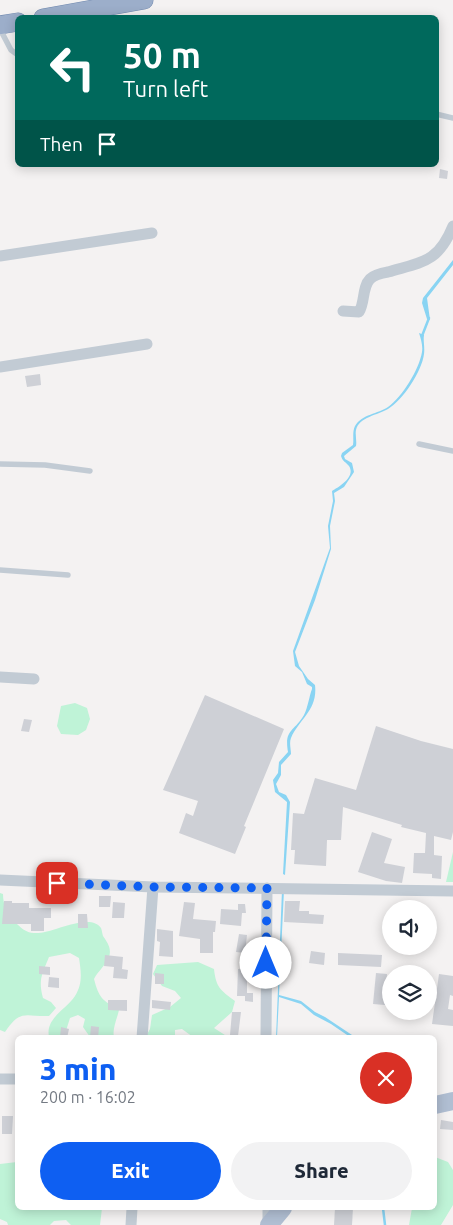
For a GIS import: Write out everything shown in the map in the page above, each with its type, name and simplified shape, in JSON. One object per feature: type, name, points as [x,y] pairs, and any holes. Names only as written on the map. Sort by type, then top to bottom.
[{"type":"highway","points":[[71,15],[90,13],[144,0]]},
{"type":"highway","points":[[0,25],[15,22]]},
{"type":"main road","points":[[269,1225],[281,1210]]},
{"type":"street","points":[[343,312],[358,312],[362,307],[369,280],[378,274],[428,261],[440,250],[453,226]]},
{"type":"street","points":[[0,256],[152,233]]},
{"type":"street","points":[[0,367],[147,344]]},
{"type":"street","points":[[0,677],[34,679]]},
{"type":"street","points":[[0,880],[153,887],[453,891]]},
{"type":"street","points":[[142,1035],[153,887]]},
{"type":"street","points":[[266,1035],[267,888]]},
{"type":"street","points":[[0,1078],[15,1079]]},
{"type":"street","points":[[131,1225],[132,1210]]},
{"type":"street","points":[[268,1210],[269,1225]]},
{"type":"lane","points":[[0,29],[11,50],[15,53]]},
{"type":"lane","points":[[439,115],[453,118]]},
{"type":"lane","points":[[419,444],[453,451]]},
{"type":"lane","points":[[0,464],[45,465],[90,471]]},
{"type":"lane","points":[[0,570],[68,575]]},
{"type":"green space","points":[[75,703],[87,708],[90,719],[86,730],[78,735],[61,734],[57,726],[61,706]]},
{"type":"green space","points":[[453,852],[453,882],[446,882]]},
{"type":"green space","points":[[0,893],[3,894],[5,906],[10,916],[28,932],[41,933],[79,923],[96,923],[101,928],[103,936],[109,945],[110,954],[94,979],[102,998],[119,1010],[114,1027],[114,1035],[89,1035],[83,1027],[85,1019],[78,1015],[70,1018],[65,1035],[49,1035],[50,1024],[53,1019],[78,991],[81,973],[79,958],[70,953],[49,957],[43,973],[41,986],[43,998],[51,1002],[56,1008],[49,1016],[24,1015],[15,1020],[5,1032],[0,1030]]},
{"type":"green space","points":[[198,962],[214,969],[220,988],[235,1001],[232,1012],[214,1028],[225,1035],[190,1035],[182,1029],[175,1030],[175,1035],[147,1035],[150,1029],[152,1015],[170,1007],[181,998],[175,991],[162,986],[153,974],[157,965]]},
{"type":"green space","points":[[437,1158],[448,1162],[453,1170],[453,1205],[441,1225],[409,1225],[412,1210],[437,1210]]},
{"type":"green space","points":[[15,1162],[15,1210],[102,1210],[100,1225],[71,1225],[66,1220],[54,1221],[50,1225],[8,1225],[7,1222],[0,1219],[0,1164]]},
{"type":"water","points":[[453,260],[453,265],[427,298],[430,320],[427,319],[422,303],[423,298]]},
{"type":"water","points":[[419,333],[424,335],[424,351],[416,376],[394,405],[365,419],[358,426],[356,446],[344,456],[345,459],[352,463],[354,472],[344,487],[334,493],[335,501],[330,526],[331,549],[315,600],[295,652],[299,666],[315,685],[314,701],[294,731],[290,744],[291,754],[281,765],[281,775],[276,784],[279,792],[286,795],[290,802],[285,875],[283,874],[287,802],[275,792],[273,780],[278,773],[279,762],[288,752],[287,739],[307,709],[312,689],[307,684],[302,672],[295,666],[293,651],[330,548],[328,526],[333,501],[332,491],[349,478],[351,470],[341,456],[342,453],[353,445],[355,426],[362,419],[393,403],[414,375],[422,352]]},
{"type":"water","points":[[282,890],[284,890],[279,995],[301,1001],[352,1035],[347,1035],[314,1015],[301,1004],[279,997],[276,1035]]},
{"type":"building","points":[[440,169],[448,171],[447,179],[439,178]]},
{"type":"building","points":[[40,374],[41,385],[27,387],[25,376]]},
{"type":"building","points":[[205,695],[284,729],[244,826],[246,827],[235,854],[179,833],[186,813],[193,816],[198,801],[163,790]]},
{"type":"building","points":[[24,719],[32,720],[29,732],[21,731]]},
{"type":"building","points":[[376,726],[453,749],[453,832],[451,840],[434,836],[434,855],[442,856],[441,879],[432,878],[432,874],[413,873],[414,853],[425,853],[426,833],[401,827],[402,825],[343,807],[341,840],[327,840],[326,866],[294,864],[295,850],[291,850],[293,813],[304,814],[315,778],[356,790]]},
{"type":"building","points":[[372,832],[392,839],[384,863],[405,867],[402,883],[386,881],[358,872]]},
{"type":"building","points":[[99,896],[111,896],[110,907],[99,907]]},
{"type":"building","points":[[4,901],[29,903],[29,908],[51,908],[51,918],[44,918],[44,931],[31,931],[31,924],[2,924]]},
{"type":"building","points":[[285,901],[300,901],[299,911],[309,911],[309,914],[324,915],[323,924],[284,922]]},
{"type":"building","points":[[113,902],[125,903],[124,918],[112,918]]},
{"type":"building","points":[[184,902],[195,903],[193,919],[216,921],[215,932],[213,932],[213,953],[200,953],[200,939],[179,936]]},
{"type":"building","points":[[238,904],[245,904],[246,913],[242,913],[241,926],[220,924],[221,909],[238,910]]},
{"type":"building","points":[[78,914],[87,914],[88,928],[78,928]]},
{"type":"building","points":[[157,929],[173,931],[173,957],[159,956],[160,942],[157,941]]},
{"type":"building","points":[[239,934],[247,935],[245,953],[236,952]]},
{"type":"building","points":[[311,951],[325,953],[324,965],[309,963]]},
{"type":"building","points":[[338,953],[382,955],[381,967],[338,965]]},
{"type":"building","points":[[105,955],[123,957],[122,969],[128,970],[127,979],[113,978],[114,967],[104,966]]},
{"type":"building","points":[[39,966],[50,967],[50,975],[39,974]]},
{"type":"building","points":[[238,969],[253,970],[253,978],[247,978],[247,993],[253,993],[253,1002],[245,1001],[245,996],[237,996]]},
{"type":"building","points":[[155,973],[164,974],[164,984],[155,984]]},
{"type":"building","points":[[376,973],[382,974],[382,1005],[373,1004]]},
{"type":"building","points":[[439,974],[453,976],[453,996],[450,995],[448,1009],[453,1010],[453,1026],[432,1024],[433,1020],[437,1020]]},
{"type":"building","points":[[49,977],[59,978],[59,988],[48,987]]},
{"type":"building","points":[[108,1000],[127,1000],[127,1011],[108,1010]]},
{"type":"building","points":[[152,1000],[171,1002],[170,1010],[152,1008]]},
{"type":"building","points":[[232,1012],[241,1012],[238,1035],[230,1035]]},
{"type":"building","points":[[91,1026],[99,1027],[98,1035],[90,1035]]},
{"type":"building","points":[[61,1027],[69,1029],[68,1035],[60,1035]]},
{"type":"building","points":[[2,1116],[13,1116],[12,1134],[2,1134]]},
{"type":"building","points":[[441,1120],[453,1122],[453,1130],[440,1129]]},
{"type":"building","points":[[335,1210],[353,1210],[352,1225],[334,1225]]},
{"type":"waterway","points":[[422,336],[429,318]]},
{"type":"waterway","points":[[383,1210],[385,1225]]},
{"type":"route","points":[[57,883],[153,887],[267,888],[266,963]]}]
